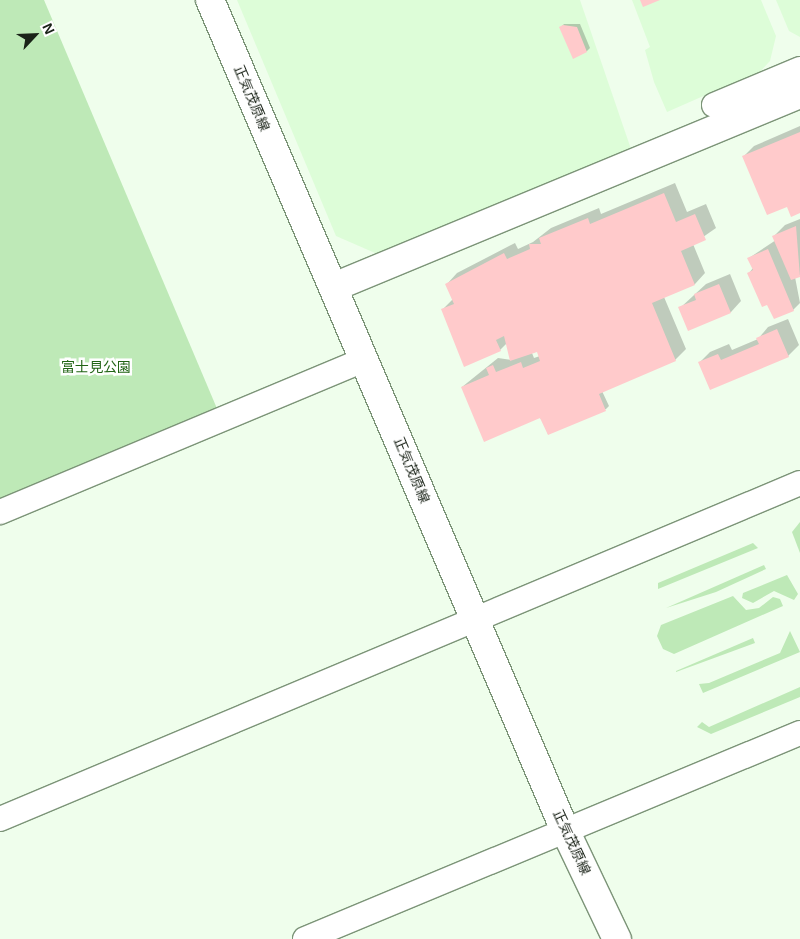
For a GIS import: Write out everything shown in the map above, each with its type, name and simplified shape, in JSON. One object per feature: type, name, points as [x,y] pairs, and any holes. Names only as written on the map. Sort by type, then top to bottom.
[{"type":"main road","name":"正気茂原線","points":[[210,0],[564,828],[617,939]]},
{"type":"main road","points":[[334,287],[800,94]]},
{"type":"street","points":[[714,105],[800,69]]},
{"type":"street","points":[[0,512],[364,360]]},
{"type":"street","points":[[0,819],[800,483]]},
{"type":"street","points":[[305,939],[564,828],[578,827],[800,733]]},
{"type":"shaded area","points":[[237,0],[580,0],[632,152],[382,256],[336,236]]},
{"type":"shaded area","points":[[632,0],[761,0],[776,36],[770,61],[718,117],[708,94],[667,112],[654,82],[645,50],[650,47]]},
{"type":"shaded area","points":[[776,0],[800,0],[800,37],[789,31]]},
{"type":"green space","name":"富士見公園","points":[[0,0],[44,0],[221,418],[0,510]]},
{"type":"green space","points":[[800,522],[800,553],[792,532]]},
{"type":"green space","points":[[753,543],[758,548],[658,589],[658,583]]},
{"type":"green space","points":[[764,565],[766,569],[716,592],[666,608]]},
{"type":"green space","points":[[787,575],[798,594],[794,600],[774,591],[753,603],[742,598],[743,593]]},
{"type":"green space","points":[[733,596],[746,610],[759,608],[773,597],[780,599],[783,606],[674,654],[663,649],[657,636],[661,625]]},
{"type":"green space","points":[[790,631],[800,652],[703,693],[699,684],[709,683],[780,653]]},
{"type":"green space","points":[[753,638],[755,643],[676,672],[676,671]]},
{"type":"green space","points":[[800,687],[800,697],[711,734],[697,727],[702,722],[709,727]]},
{"type":"building","points":[[640,0],[660,0],[643,7]]},
{"type":"building","points":[[563,25],[577,27],[587,52],[573,59],[559,27]]},
{"type":"building","points":[[800,132],[800,213],[791,217],[787,207],[767,215],[742,156]]},
{"type":"building","points":[[664,193],[676,222],[695,214],[706,240],[681,251],[695,285],[652,303],[676,361],[599,394],[606,411],[548,435],[540,418],[484,442],[461,387],[489,375],[486,368],[493,365],[496,372],[521,362],[523,368],[540,361],[537,352],[510,361],[504,336],[496,340],[501,351],[464,367],[441,309],[454,304],[445,284],[504,253],[507,259],[530,249],[529,244],[541,244],[539,238],[588,218],[590,224]]},
{"type":"building","points":[[796,226],[800,277],[791,280],[772,236]]},
{"type":"building","points":[[768,249],[794,311],[774,319],[767,305],[762,307],[747,273],[753,270],[747,258]]},
{"type":"building","points":[[719,284],[731,313],[688,331],[678,307],[696,300],[694,294]]},
{"type":"building","points":[[777,329],[789,357],[710,390],[698,362],[718,354],[721,360],[759,344],[756,338]]}]
